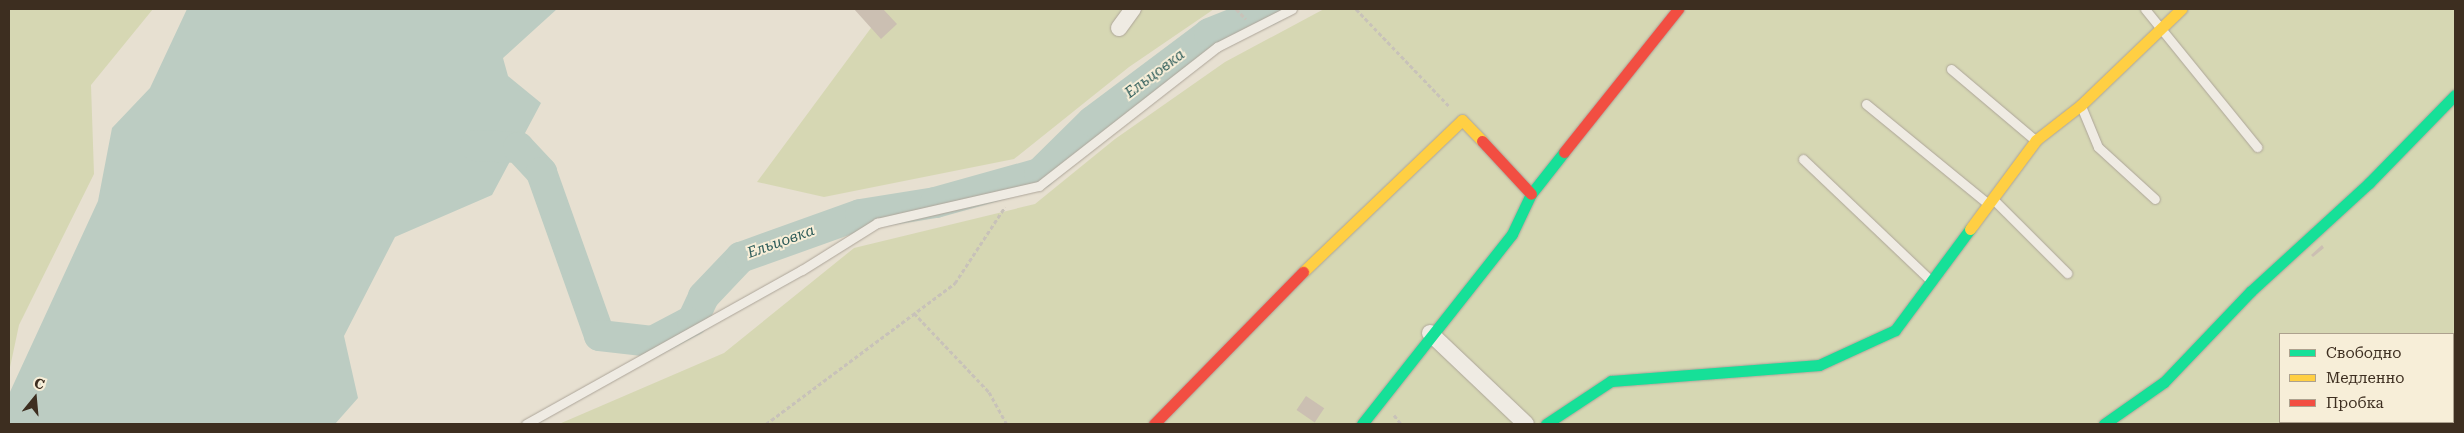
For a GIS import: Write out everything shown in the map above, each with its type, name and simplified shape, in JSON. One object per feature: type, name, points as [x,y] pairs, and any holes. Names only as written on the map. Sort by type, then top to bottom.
[{"type":"street","points":[[1119,28],[1133,9]]},
{"type":"street","points":[[1362,424],[1430,333],[1512,234],[1532,194],[1678,9]]},
{"type":"street","points":[[1546,424],[1611,381],[1819,366],[1896,330],[1928,279],[2036,140],[2080,105],[2181,9]]},
{"type":"street","points":[[2104,424],[2164,382],[2455,95]]},
{"type":"street","points":[[1154,424],[1252,329],[1337,238],[1462,120],[1532,194]]},
{"type":"street","points":[[1430,333],[1526,424]]},
{"type":"lane","points":[[526,424],[802,270],[877,223],[1039,186],[1217,47],[1292,9]]},
{"type":"lane","points":[[2145,9],[2162,26],[2257,147]]},
{"type":"lane","points":[[1951,69],[2036,140]]},
{"type":"lane","points":[[1866,104],[1990,201],[2067,273]]},
{"type":"lane","points":[[2080,105],[2098,147],[2155,199]]},
{"type":"lane","points":[[1803,159],[1928,279]]},
{"type":"path","points":[[1356,9],[1462,120]]},
{"type":"path","points":[[766,424],[955,282],[1016,191]]},
{"type":"path","points":[[914,313],[989,392],[1007,424]]},
{"type":"green space","points":[[9,9],[153,9],[91,85],[94,174],[19,325],[9,372]]},
{"type":"green space","points":[[885,9],[1214,9],[1129,67],[1014,159],[824,197],[757,182]]},
{"type":"green space","points":[[1324,9],[2455,9],[2455,424],[559,424],[724,353],[854,248],[1035,204],[1115,139],[1225,62]]},
{"type":"shaded area","points":[[187,9],[557,9],[503,58],[508,76],[541,103],[492,195],[395,237],[344,336],[358,398],[335,424],[9,424],[9,394],[98,201],[112,128],[150,88]]},
{"type":"building","points":[[854,9],[883,9],[897,24],[881,39]]},
{"type":"building","points":[[2322,245],[2324,248],[2313,257],[2311,255]]},
{"type":"building","points":[[1306,396],[1324,408],[1315,422],[1296,410]]},
{"type":"waterway","name":"Ельцовка","points":[[475,145],[518,147],[541,172],[599,335],[652,341],[692,320],[703,296],[740,257],[860,214],[935,202],[1039,173],[1092,121],[1209,33],[1269,9]]},
{"type":"traffic: fast","points":[[2104,424],[2164,382],[2251,291],[2369,183],[2455,95]]},
{"type":"traffic: fast","points":[[1362,424],[1512,234],[1531,194],[1564,152]]},
{"type":"traffic: fast","points":[[1546,424],[1611,381],[1819,365],[1895,330],[1970,229]]},
{"type":"traffic: slow","points":[[1970,229],[2036,140],[2081,105],[2181,9]]},
{"type":"traffic: slow","points":[[1303,272],[1462,120],[1482,141]]},
{"type":"traffic: jam","points":[[1564,152],[1678,9]]},
{"type":"traffic: jam","points":[[1482,141],[1531,194]]},
{"type":"traffic: jam","points":[[1154,424],[1303,272]]}]
